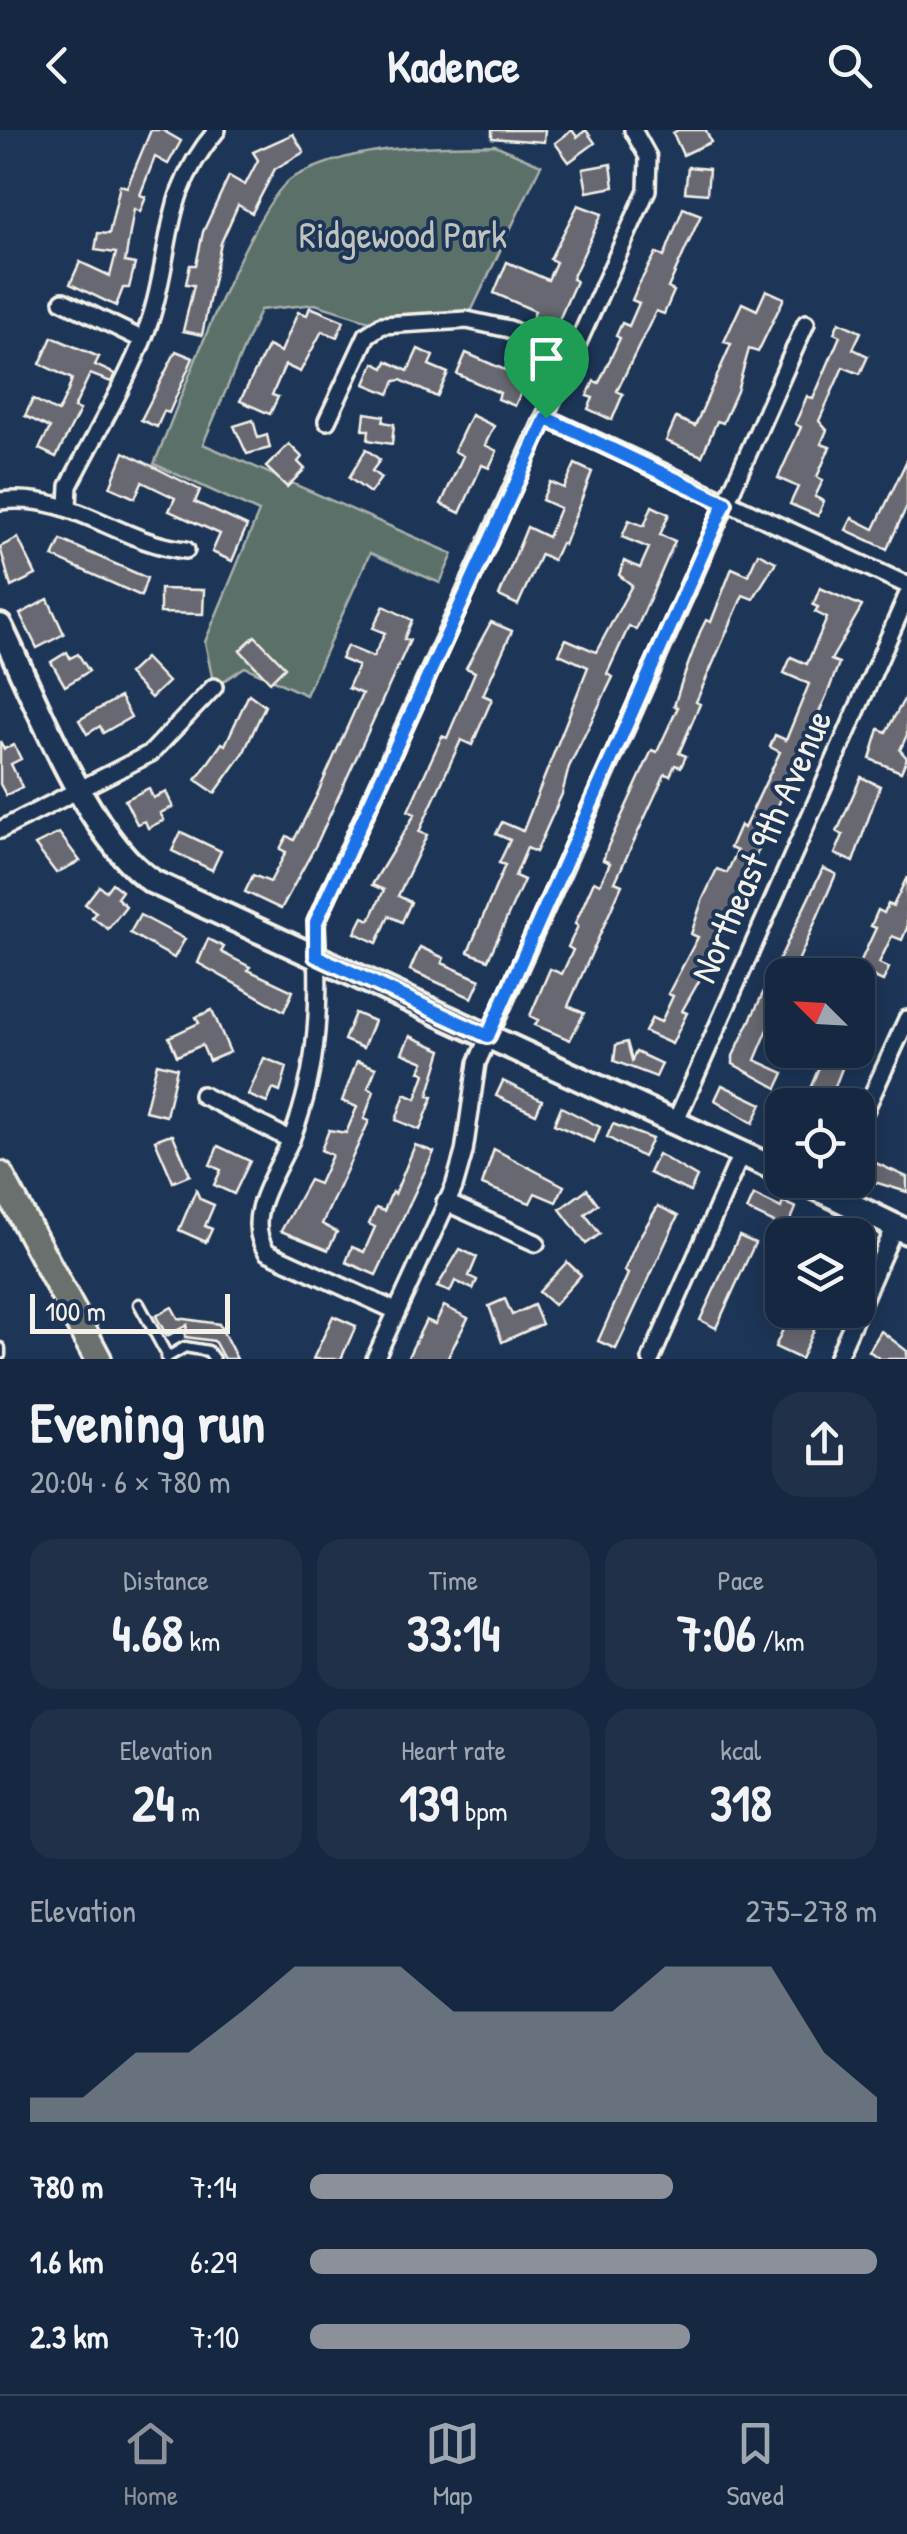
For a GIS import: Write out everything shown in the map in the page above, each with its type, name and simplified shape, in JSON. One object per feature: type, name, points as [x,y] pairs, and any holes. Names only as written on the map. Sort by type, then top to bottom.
[{"type":"main road","points":[[0,1175],[98,1359]]},
{"type":"street","points":[[68,506],[69,486],[152,314],[175,199],[190,162],[217,130]]},
{"type":"street","points":[[396,1311],[267,1252],[257,1239],[256,1217],[291,1140],[315,1058],[321,999],[316,922],[574,359],[647,190],[648,157],[633,130]]},
{"type":"street","points":[[63,301],[141,339]]},
{"type":"street","points":[[328,421],[368,335],[382,325],[467,320],[509,329],[574,359]]},
{"type":"street","points":[[375,1359],[446,1202],[464,1152],[472,1087],[488,1036],[806,324]]},
{"type":"street","points":[[546,418],[907,585]]},
{"type":"street","points":[[0,501],[21,499],[68,506],[163,548],[186,550]]},
{"type":"street","name":"Northeast 9th Avenue","points":[[675,1123],[907,596]]},
{"type":"street","points":[[0,626],[78,786],[130,867],[153,882],[765,1164]]},
{"type":"street","points":[[0,830],[78,786],[150,753],[214,687]]},
{"type":"street","points":[[875,1089],[907,1019]]},
{"type":"street","points":[[202,1096],[291,1140]]},
{"type":"street","points":[[651,1359],[742,1152]]},
{"type":"street","points":[[837,1359],[902,1228],[850,1198]]},
{"type":"street","points":[[446,1202],[536,1242]]},
{"type":"lane","points":[[139,1304],[166,1358],[185,1347],[208,1352],[214,1359]]},
{"type":"green space","name":"Ridgewood Park","points":[[495,145],[541,165],[467,320],[382,325],[315,304],[260,310],[203,444],[453,554],[440,583],[370,553],[306,695],[245,667],[214,687],[205,642],[259,512],[154,464],[237,263],[277,193],[294,177],[318,166],[392,149]]},
{"type":"building","points":[[151,130],[162,130],[181,141],[168,164],[155,157],[140,195],[146,197],[140,212],[134,209],[125,262],[135,264],[129,288],[123,288],[116,306],[70,284],[80,262],[110,276],[116,253],[95,250],[98,233],[109,234],[120,185],[127,187]]},
{"type":"building","points":[[492,130],[545,130],[544,142],[492,138]]},
{"type":"building","points":[[572,130],[577,137],[586,130],[595,143],[569,162],[555,143]]},
{"type":"building","points":[[706,130],[711,142],[683,155],[673,133]]},
{"type":"building","points":[[293,134],[304,152],[275,169],[252,213],[238,205],[221,243],[202,335],[183,331],[194,285],[186,284],[190,265],[196,265],[203,232],[229,176],[245,185],[258,160],[253,152]]},
{"type":"building","points":[[611,164],[614,187],[587,192],[583,169]]},
{"type":"building","points":[[688,167],[709,169],[707,194],[685,192]]},
{"type":"building","points":[[578,205],[602,214],[572,279],[576,281],[555,329],[532,319],[535,311],[494,293],[507,262],[548,280],[556,262],[550,259]]},
{"type":"building","points":[[683,208],[701,215],[668,288],[674,291],[664,314],[656,311],[617,391],[623,394],[612,420],[588,409],[593,398],[587,396],[594,381],[599,383],[620,338],[616,336],[622,323],[629,326],[639,303],[632,300],[638,286],[656,253],[664,257]]},
{"type":"building","points":[[766,290],[784,298],[758,352],[749,349],[723,423],[717,421],[702,456],[666,441],[676,418],[695,426],[731,344],[724,342],[742,303],[757,310]]},
{"type":"building","points":[[310,307],[344,321],[337,337],[322,331],[300,372],[285,365],[272,395],[278,397],[270,414],[240,401],[268,346],[281,352],[298,312],[307,315]]},
{"type":"building","points":[[839,322],[861,332],[853,349],[868,356],[860,374],[843,367],[819,421],[827,430],[821,444],[830,447],[817,477],[823,480],[815,497],[824,501],[818,516],[790,504],[798,487],[778,478],[801,427],[795,424],[807,396],[813,399],[840,336],[834,333]]},
{"type":"building","points":[[52,337],[99,357],[95,365],[115,374],[111,382],[90,374],[74,408],[80,410],[56,457],[39,449],[50,428],[25,416],[33,399],[58,412],[68,391],[72,379],[40,364]]},
{"type":"building","points":[[418,349],[433,356],[429,365],[448,373],[437,397],[401,380],[395,381],[389,394],[365,384],[374,363],[384,368],[387,361],[408,371]]},
{"type":"building","points":[[176,351],[193,358],[169,413],[164,411],[157,427],[141,420]]},
{"type":"building","points":[[466,353],[505,370],[508,362],[530,372],[515,406],[498,399],[500,393],[457,374]]},
{"type":"building","points":[[365,413],[384,416],[383,422],[394,424],[392,444],[368,440],[369,430],[363,430]]},
{"type":"building","points":[[471,415],[494,426],[485,445],[497,451],[489,468],[482,465],[460,513],[441,504],[463,456],[454,451]]},
{"type":"building","points":[[253,420],[258,438],[267,435],[270,448],[247,454],[234,426]]},
{"type":"building","points":[[289,444],[302,457],[298,462],[305,469],[287,487],[266,467]]},
{"type":"building","points":[[366,449],[380,460],[372,471],[381,478],[370,493],[349,478]]},
{"type":"building","points":[[124,452],[200,490],[195,502],[247,526],[232,561],[212,552],[220,534],[169,511],[175,498],[142,482],[135,498],[110,487]]},
{"type":"building","points":[[907,460],[907,506],[887,549],[846,530],[852,518],[874,529]]},
{"type":"building","points":[[575,464],[592,472],[564,545],[561,543],[553,560],[541,554],[518,605],[499,596],[527,527],[548,537],[560,508],[542,500],[550,482],[564,488]]},
{"type":"building","points":[[652,506],[669,514],[660,535],[675,541],[636,630],[629,626],[607,674],[613,677],[569,767],[562,794],[536,852],[527,848],[515,876],[524,880],[488,960],[468,952],[505,865],[499,863],[510,840],[496,834],[502,822],[523,831],[588,667],[559,654],[566,639],[596,652],[632,585],[619,575],[624,561],[640,568],[649,548],[622,537],[629,520],[644,526]]},
{"type":"building","points":[[18,538],[36,575],[11,587],[0,547]]},
{"type":"building","points":[[61,540],[147,578],[141,596],[53,557]]},
{"type":"building","points":[[758,553],[776,562],[753,599],[743,595],[696,702],[700,704],[679,753],[686,756],[681,767],[675,765],[670,776],[665,774],[615,882],[622,885],[568,1006],[584,1013],[570,1040],[535,1025],[538,1020],[530,1016],[550,969],[562,974],[573,950],[568,947],[578,926],[575,924],[594,881],[600,884],[610,863],[603,860],[608,846],[652,750],[657,752],[678,707],[674,706],[700,632],[706,620],[711,622],[732,568],[748,575]]},
{"type":"building","points":[[820,588],[862,606],[831,660],[839,663],[828,692],[707,967],[682,1011],[687,1013],[672,1044],[645,1032],[652,1018],[661,1022],[673,996],[668,994],[698,937],[691,934],[702,901],[717,869],[727,873],[737,851],[730,848],[740,825],[744,828],[780,752],[770,747],[775,735],[786,740],[809,684],[784,673],[791,657],[807,664],[827,618],[815,612],[818,607],[813,605]]},
{"type":"building","points":[[160,589],[204,590],[203,614],[160,613]]},
{"type":"building","points":[[48,599],[64,634],[37,648],[20,614]]},
{"type":"building","points":[[384,606],[412,620],[404,639],[410,640],[318,841],[281,909],[245,892],[253,875],[270,882],[286,852],[280,849],[287,836],[294,840],[316,797],[362,694],[348,688],[358,666],[341,659],[347,646],[373,657],[385,633],[373,628]]},
{"type":"building","points":[[491,622],[512,631],[483,695],[492,699],[472,745],[461,740],[419,832],[427,835],[398,896],[411,902],[402,922],[389,916],[377,943],[355,933],[363,917],[370,920],[384,890],[372,885],[415,814],[408,811],[442,736],[447,738],[475,672],[466,668]]},
{"type":"building","points":[[255,636],[285,667],[270,682],[240,650]]},
{"type":"building","points":[[67,652],[70,658],[78,654],[89,671],[65,686],[51,662]]},
{"type":"building","points":[[145,658],[168,682],[151,698],[128,674]]},
{"type":"building","points":[[249,694],[265,706],[243,754],[215,793],[196,780],[222,743],[225,745]]},
{"type":"building","points":[[907,694],[907,735],[900,750],[907,758],[901,772],[870,759],[879,729],[886,732]]},
{"type":"building","points":[[120,697],[131,717],[103,733],[100,726],[87,734],[79,720]]},
{"type":"building","points":[[0,741],[4,749],[14,745],[21,759],[11,764],[22,787],[6,795],[0,784]]},
{"type":"building","points":[[861,777],[880,786],[853,862],[835,854],[843,835],[837,832]]},
{"type":"building","points":[[149,788],[153,798],[166,792],[173,807],[160,813],[164,820],[148,828],[145,821],[137,824],[125,800]]},
{"type":"building","points":[[181,832],[221,851],[212,870],[172,851]]},
{"type":"building","points":[[59,833],[80,861],[56,873],[35,845]]},
{"type":"building","points":[[823,868],[836,874],[799,958],[780,958]]},
{"type":"building","points":[[907,877],[907,928],[902,940],[892,936],[879,963],[889,968],[883,981],[875,977],[875,958],[862,958],[876,928],[871,926],[878,910],[884,913],[888,904],[893,906]]},
{"type":"building","points":[[112,883],[122,891],[117,898],[126,906],[108,929],[92,917],[96,912],[85,904],[99,886],[106,891]]},
{"type":"building","points":[[140,915],[185,939],[174,958],[130,933]]},
{"type":"building","points":[[208,939],[224,947],[221,952],[250,967],[248,970],[293,991],[284,1011],[198,963]]},
{"type":"building","points":[[420,947],[444,958],[442,963],[480,980],[472,998],[410,970]]},
{"type":"building","points":[[765,989],[765,1036],[755,1060],[765,1068],[784,1073],[777,1088],[733,1064],[733,1056]]},
{"type":"building","points":[[212,1010],[230,1052],[209,1061],[202,1045],[177,1056],[169,1037],[199,1023],[196,1017]]},
{"type":"building","points":[[355,1013],[374,1021],[363,1048],[344,1040]]},
{"type":"building","points":[[410,1036],[442,1050],[428,1096],[433,1097],[420,1130],[396,1120],[405,1094],[416,1099],[425,1074],[420,1071],[424,1062],[402,1053]]},
{"type":"building","points":[[627,1042],[632,1060],[636,1052],[662,1064],[656,1077],[614,1061],[616,1045]]},
{"type":"building","points":[[264,1058],[287,1067],[280,1092],[273,1089],[267,1103],[248,1095]]},
{"type":"building","points":[[357,1061],[376,1068],[368,1088],[374,1091],[364,1119],[369,1121],[322,1224],[337,1232],[328,1250],[281,1231],[309,1180],[319,1184],[332,1155],[321,1150],[329,1130],[346,1133],[357,1107],[342,1101]]},
{"type":"building","points":[[157,1063],[177,1068],[166,1116],[145,1111]]},
{"type":"building","points":[[819,1068],[842,1068],[834,1088],[810,1088]]},
{"type":"building","points":[[503,1081],[542,1100],[536,1114],[496,1096]]},
{"type":"building","points":[[722,1085],[762,1104],[753,1123],[715,1100]]},
{"type":"building","points":[[561,1107],[600,1127],[594,1142],[554,1124]]},
{"type":"building","points":[[613,1124],[652,1139],[643,1157],[607,1137]]},
{"type":"building","points":[[173,1135],[190,1175],[173,1182],[155,1140]]},
{"type":"building","points":[[415,1145],[434,1152],[376,1275],[346,1262],[352,1247],[364,1252],[375,1227],[369,1224],[376,1208],[384,1211],[392,1192],[395,1194]]},
{"type":"building","points":[[218,1146],[250,1161],[234,1194],[214,1185],[221,1170],[210,1165]]},
{"type":"building","points":[[494,1149],[564,1186],[556,1202],[535,1193],[530,1203],[482,1185]]},
{"type":"building","points":[[658,1154],[697,1177],[690,1192],[649,1173]]},
{"type":"building","points":[[875,1163],[907,1177],[907,1192],[875,1182]]},
{"type":"building","points":[[587,1189],[598,1204],[585,1214],[600,1234],[586,1244],[560,1209]]},
{"type":"building","points":[[196,1190],[200,1199],[214,1205],[205,1226],[212,1229],[206,1242],[179,1230]]},
{"type":"building","points":[[754,1195],[781,1208],[783,1202],[796,1208],[792,1218],[765,1219],[747,1210]]},
{"type":"building","points":[[658,1206],[678,1216],[616,1349],[598,1341],[628,1274],[624,1271],[637,1241]]},
{"type":"building","points":[[739,1236],[755,1243],[716,1328],[700,1320]]},
{"type":"building","points":[[460,1249],[477,1257],[469,1276],[477,1280],[473,1289],[455,1281],[450,1292],[437,1287]]},
{"type":"building","points":[[567,1262],[581,1275],[554,1305],[539,1292]]},
{"type":"building","points":[[505,1299],[512,1315],[534,1305],[542,1324],[502,1342],[489,1306]]},
{"type":"building","points":[[444,1306],[468,1318],[447,1359],[407,1359],[426,1320],[435,1324]]},
{"type":"building","points":[[172,1307],[178,1318],[219,1324],[237,1359],[224,1359],[214,1341],[185,1337],[187,1325],[167,1336],[156,1316]]},
{"type":"building","points":[[333,1316],[356,1326],[341,1359],[313,1359]]},
{"type":"building","points":[[784,1328],[815,1328],[801,1359],[775,1347]]},
{"type":"building","points":[[881,1331],[907,1351],[907,1359],[880,1359],[869,1351]]},
{"type":"route","points":[[546,418],[725,503],[488,1036],[316,956],[316,922],[546,418]]}]
